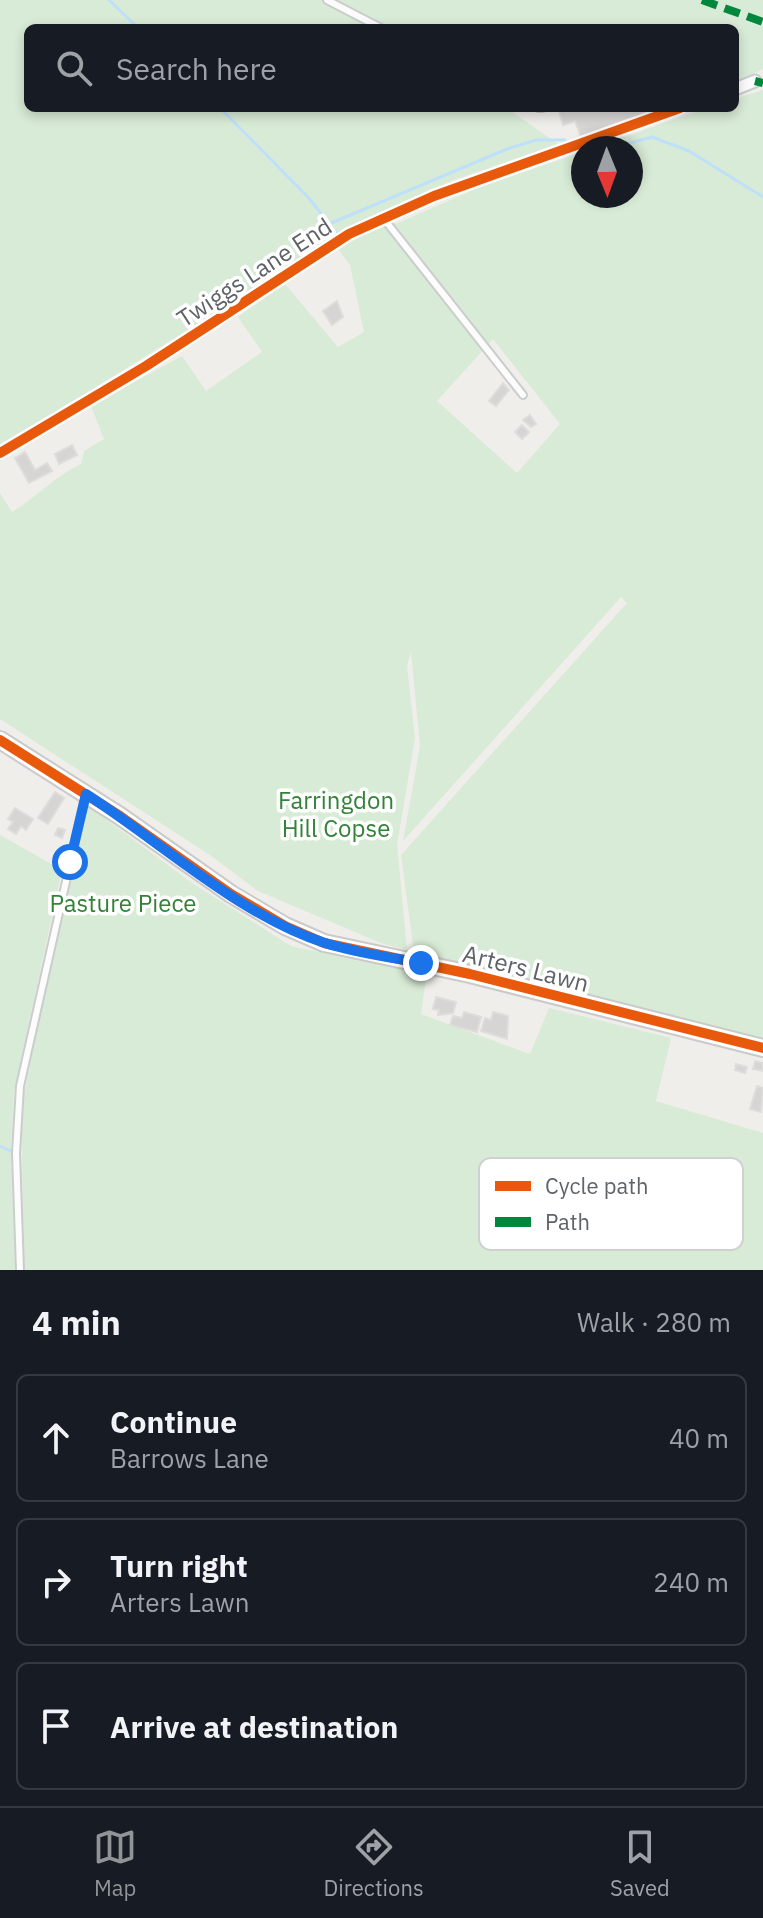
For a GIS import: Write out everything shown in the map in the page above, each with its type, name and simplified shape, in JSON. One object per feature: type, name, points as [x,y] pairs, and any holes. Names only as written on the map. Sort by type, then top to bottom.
[{"type":"street","points":[[739,87],[755,81]]},
{"type":"street","name":"Twiggs Lane End","points":[[0,453],[146,366],[349,234],[434,196],[654,112]]},
{"type":"street","name":"Arters Lawn","points":[[0,740],[86,794],[231,894],[285,926],[324,943],[470,974],[763,1048]]},
{"type":"lane","points":[[327,0],[373,24]]},
{"type":"lane","points":[[384,218],[523,395]]},
{"type":"lane","points":[[20,1270],[16,1141],[20,1086],[86,794]]},
{"type":"green space","points":[[0,0],[763,0],[763,69],[739,81],[739,24],[24,24],[24,112],[512,112],[560,145],[453,180],[355,225],[0,447]]},
{"type":"green space","name":"Farringdon Hill Copse","points":[[763,90],[763,1039],[414,952],[401,855],[627,603],[621,597],[403,841],[420,746],[411,651],[407,666],[415,738],[397,845],[407,950],[381,943],[258,891],[210,855],[0,719],[0,493],[12,512],[81,464],[84,451],[104,439],[91,406],[182,356],[206,391],[262,352],[238,317],[285,284],[338,347],[364,332],[350,265],[338,249],[381,226],[398,223],[480,187],[571,156],[571,208],[643,208],[643,136],[627,136],[696,112],[739,112],[739,98]],"holes":[[[493,339],[560,424],[517,473],[437,401]]]},
{"type":"green space","name":"Pasture Piece","points":[[88,806],[192,883],[291,946],[359,961],[427,971],[421,1014],[530,1054],[549,1008],[671,1038],[656,1101],[763,1133],[763,1270],[24,1270],[21,1111],[40,1010]]},
{"type":"green space","points":[[0,835],[62,870],[14,1092],[11,1151],[15,1270],[0,1270]]},
{"type":"building","points":[[559,112],[646,112],[648,116],[584,136],[581,136],[575,121],[563,125]]},
{"type":"building","points":[[337,301],[343,317],[332,325],[323,311]]},
{"type":"building","points":[[503,383],[509,390],[496,406],[489,401]]},
{"type":"building","points":[[530,415],[536,424],[531,427],[523,420]]},
{"type":"building","points":[[522,425],[529,432],[522,439],[515,432]]},
{"type":"building","points":[[72,445],[77,455],[59,464],[55,454]]},
{"type":"building","points":[[25,452],[35,470],[47,463],[52,471],[29,483],[15,458]]},
{"type":"building","points":[[55,792],[64,798],[48,824],[38,818]]},
{"type":"building","points":[[15,808],[33,819],[26,830],[21,826],[16,834],[8,829],[13,822],[8,819]]},
{"type":"building","points":[[58,828],[65,830],[62,838],[55,835]]},
{"type":"building","points":[[436,997],[456,1002],[453,1013],[438,1015],[439,1010],[433,1009]]},
{"type":"building","points":[[464,1012],[481,1017],[477,1032],[450,1025],[453,1016],[462,1018]]},
{"type":"building","points":[[493,1012],[508,1016],[507,1039],[481,1031],[485,1018],[491,1020]]},
{"type":"building","points":[[755,1061],[763,1063],[763,1071],[753,1069]]},
{"type":"building","points":[[736,1064],[747,1067],[745,1073],[735,1070]]},
{"type":"building","points":[[757,1086],[763,1088],[761,1112],[750,1109]]},
{"type":"waterway","points":[[109,0],[134,24]]},
{"type":"waterway","points":[[224,112],[308,197],[338,235]]},
{"type":"waterway","points":[[643,139],[652,137],[689,151],[763,197]]},
{"type":"waterway","points":[[329,224],[507,149],[536,140],[565,140]]},
{"type":"waterway","points":[[0,1146],[11,1151]]},
{"type":"marked path","points":[[702,0],[763,22]]},
{"type":"marked path","points":[[755,81],[763,83]]},
{"type":"cycle path","points":[[0,453],[146,366],[349,234],[434,196],[669,112]]},
{"type":"cycle path","points":[[0,740],[120,816],[231,894],[285,926],[324,943],[470,974],[763,1048]]},
{"type":"route","points":[[70,862],[86,794],[231,894],[285,926],[324,943],[421,963]]}]
